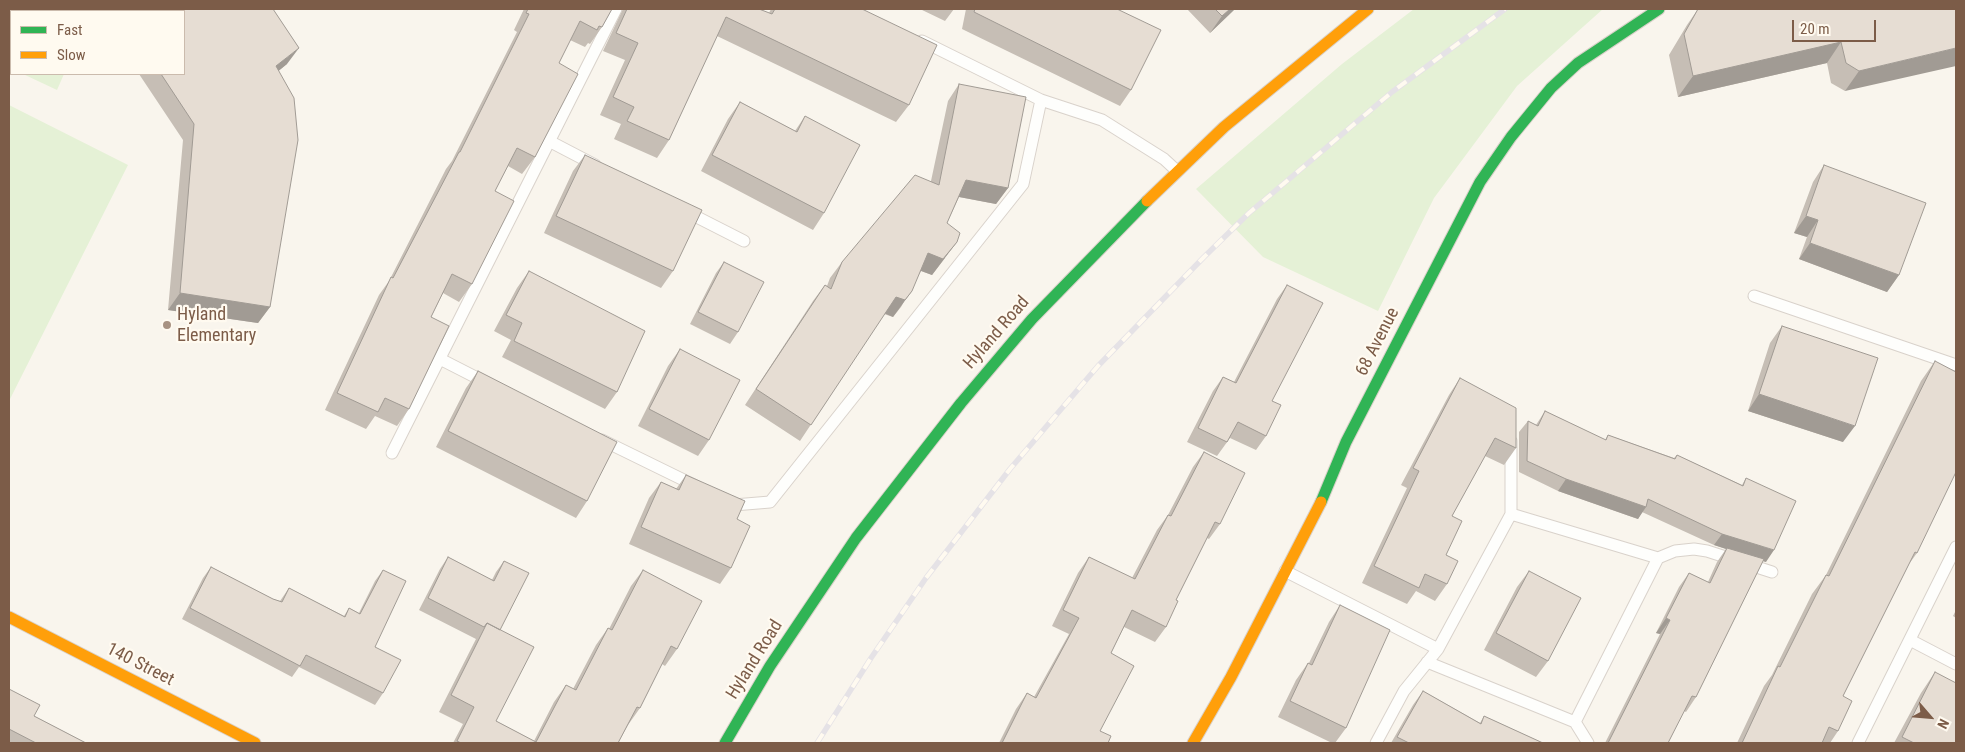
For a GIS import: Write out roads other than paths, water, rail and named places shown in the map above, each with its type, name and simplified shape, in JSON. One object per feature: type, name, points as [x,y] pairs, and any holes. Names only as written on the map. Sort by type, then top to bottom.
[{"type":"street","name":"Hyland Road","points":[[724,743],[770,666],[856,538],[961,403],[1050,299],[1177,171],[1224,127],[1368,9]]},
{"type":"street","name":"68 Avenue","points":[[1193,743],[1232,677],[1320,504],[1346,442],[1480,182],[1494,159],[1546,94],[1578,63],[1659,9]]},
{"type":"street","name":"140 Street","points":[[9,618],[255,743]]},
{"type":"lane","points":[[392,453],[616,9]]},
{"type":"lane","points":[[910,35],[1040,100],[1102,120],[1164,159],[1177,171]]},
{"type":"lane","points":[[591,435],[734,506],[770,502],[1024,184],[1040,100]]},
{"type":"lane","points":[[549,142],[602,168]]},
{"type":"lane","points":[[673,205],[744,241]]},
{"type":"lane","points":[[1754,296],[1956,365]]},
{"type":"lane","points":[[1943,360],[1956,355]]},
{"type":"lane","points":[[440,359],[493,386]]},
{"type":"lane","points":[[1376,743],[1404,690],[1438,649],[1510,514],[1512,434]]},
{"type":"lane","points":[[1510,514],[1658,558],[1675,551],[1694,549],[1707,551],[1772,572]]},
{"type":"lane","points":[[1858,743],[1956,547]]},
{"type":"lane","points":[[1575,722],[1658,558]]},
{"type":"lane","points":[[1285,571],[1438,649]]},
{"type":"lane","points":[[1910,640],[1956,664]]},
{"type":"lane","points":[[1428,662],[1575,722],[1588,743]]},
{"type":"railway","points":[[817,743],[871,658],[926,578],[1010,469],[1098,366],[1249,213],[1392,92],[1505,9]]},
{"type":"place","name":"Hyland Elementary","points":[[167,325]]}]
